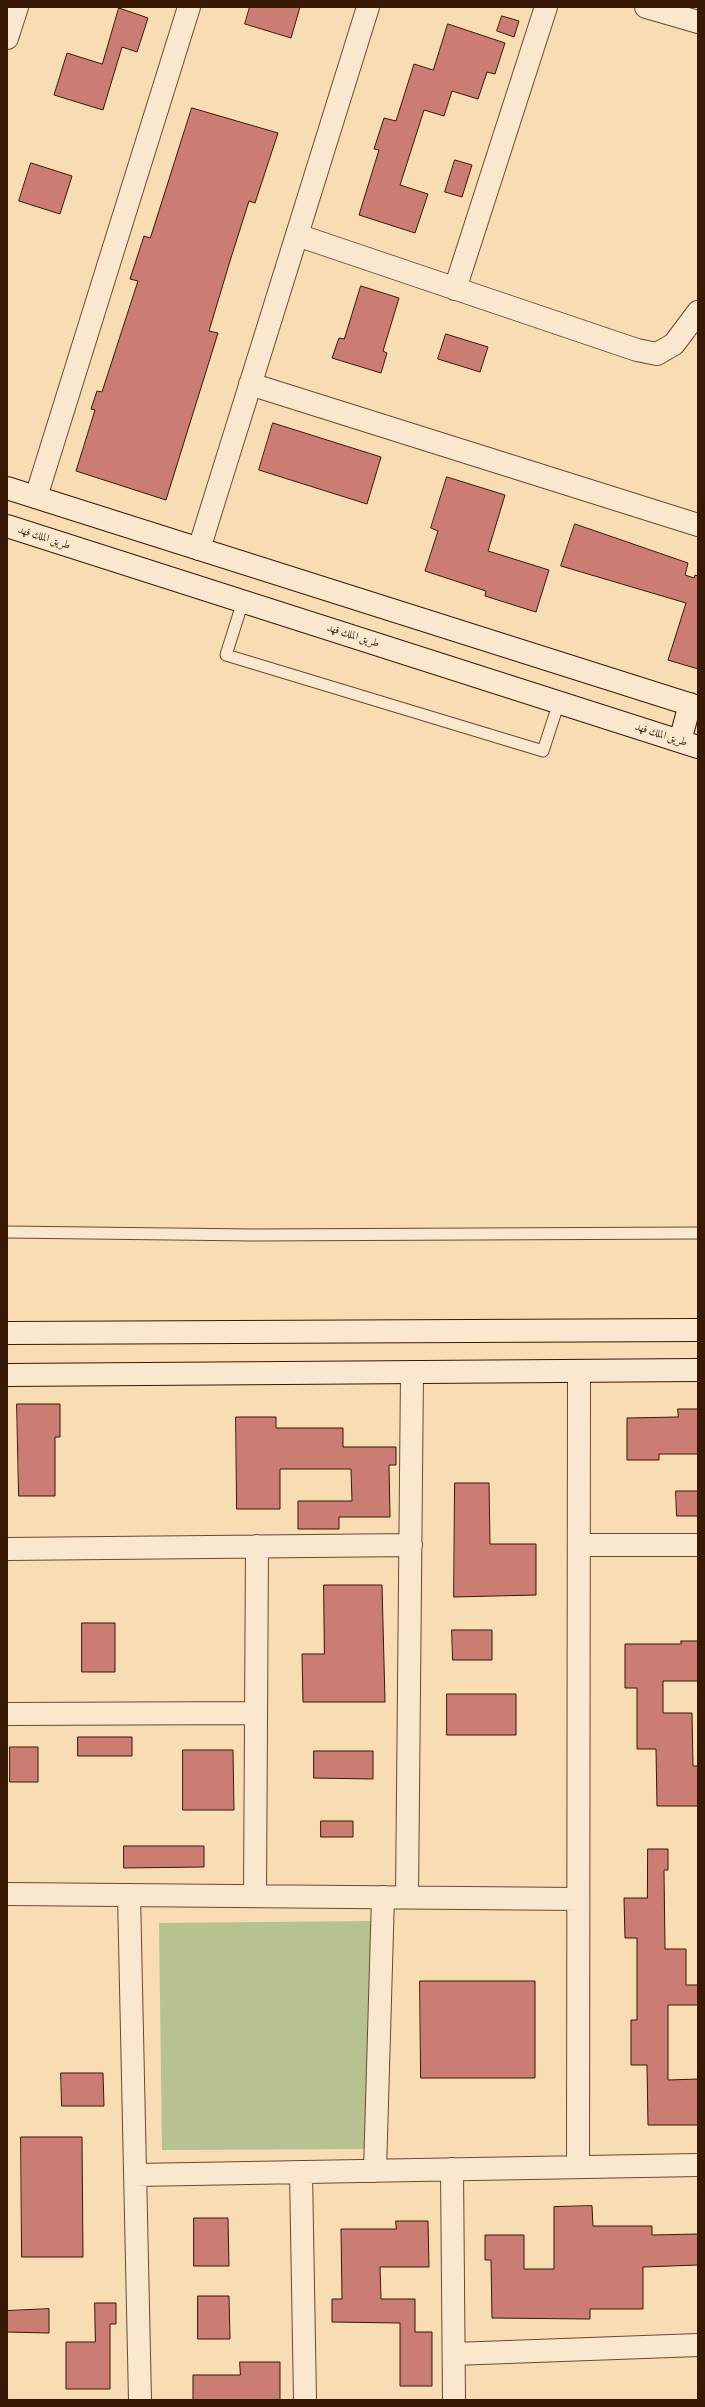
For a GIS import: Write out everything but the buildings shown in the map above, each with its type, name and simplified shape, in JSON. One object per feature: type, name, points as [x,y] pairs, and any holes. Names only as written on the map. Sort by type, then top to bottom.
[{"type":"street","points":[[7,38],[17,7]]},
{"type":"street","points":[[36,497],[188,7]]},
{"type":"street","points":[[199,549],[368,7]]},
{"type":"street","points":[[455,288],[546,7]]},
{"type":"street","points":[[646,7],[698,22]]},
{"type":"street","points":[[297,235],[637,350],[657,354],[674,344],[698,312]]},
{"type":"street","points":[[250,384],[698,525]]},
{"type":"street","points":[[7,488],[694,706],[693,745]]},
{"type":"street","name":"طريق الملك فهد","points":[[7,526],[693,745]]},
{"type":"street","points":[[7,1333],[698,1330]]},
{"type":"street","points":[[7,1375],[698,1370]]},
{"type":"street","points":[[578,2167],[579,1371]]},
{"type":"street","points":[[407,1897],[412,1372]]},
{"type":"street","points":[[7,1549],[411,1545]]},
{"type":"street","points":[[579,1545],[698,1545]]},
{"type":"street","points":[[255,1896],[257,1546]]},
{"type":"street","points":[[7,1714],[256,1713]]},
{"type":"street","points":[[7,1894],[578,1899]]},
{"type":"street","points":[[129,1895],[140,2400]]},
{"type":"street","points":[[375,2170],[383,1897]]},
{"type":"street","points":[[136,2175],[698,2165]]},
{"type":"street","points":[[452,2169],[454,2400]]},
{"type":"street","points":[[301,2172],[305,2400]]},
{"type":"street","points":[[454,2354],[698,2345]]},
{"type":"lane","points":[[243,601],[226,655],[543,751],[559,702]]},
{"type":"lane","points":[[7,1232],[245,1234],[698,1233]]},
{"type":"green space","points":[[371,1921],[374,2149],[162,2150],[159,1923]]}]
